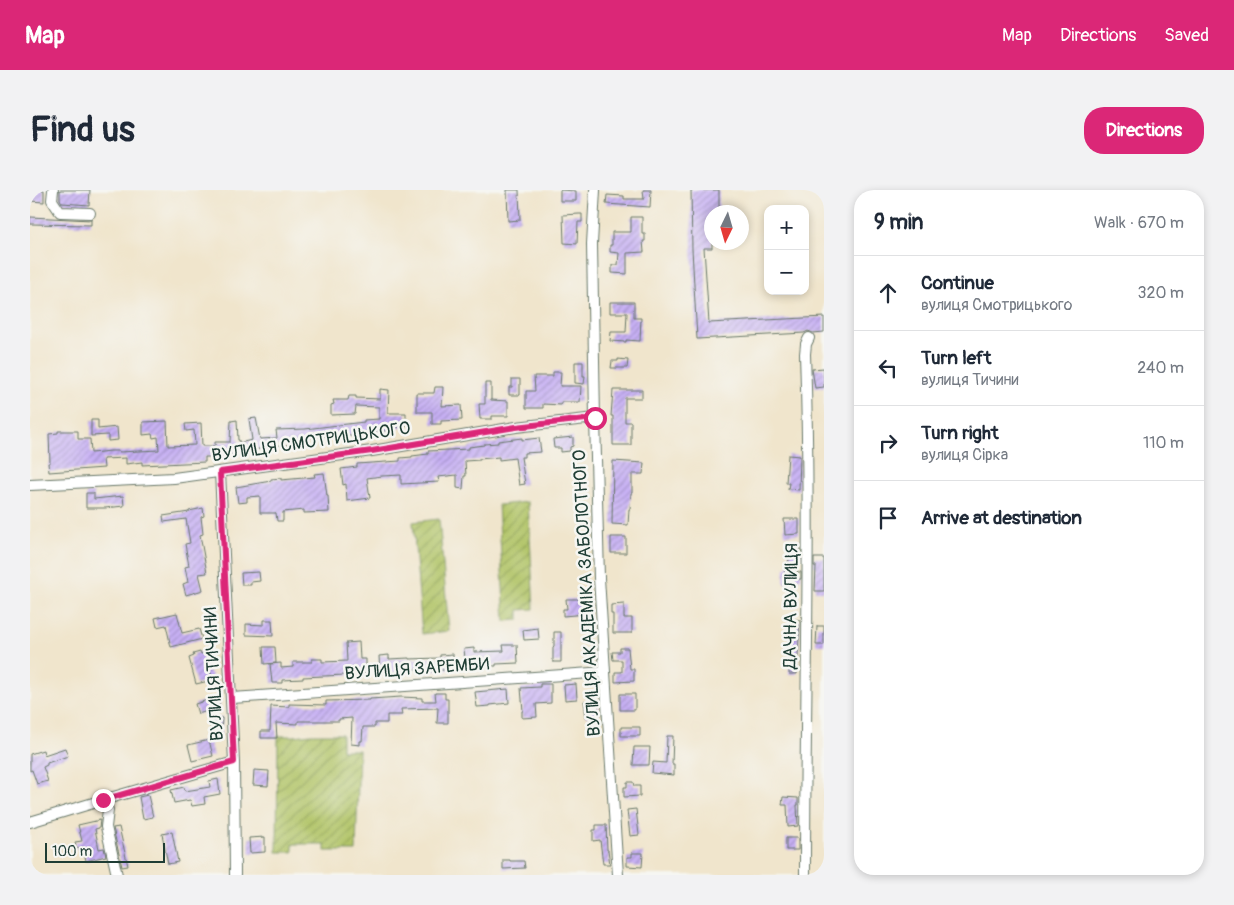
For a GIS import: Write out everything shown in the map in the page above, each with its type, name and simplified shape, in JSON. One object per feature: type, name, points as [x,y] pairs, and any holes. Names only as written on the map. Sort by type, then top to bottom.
[{"type":"street","points":[[53,190],[52,200],[60,212],[90,213]]},
{"type":"street","name":"ВУЛИЦЯ АКАДЕМІКА ЗАБОЛОТНОГО","points":[[595,190],[592,244],[599,578],[618,875]]},
{"type":"street","name":"ДАЧНА ВУЛИЦЯ","points":[[805,875],[808,549],[806,344],[809,338]]},
{"type":"street","name":"ВУЛИЦЯ СМОТРИЦЬКОГО","points":[[30,485],[174,478],[372,451],[516,427],[595,418]]},
{"type":"street","name":"ВУЛИЦЯ ТИЧИНИ","points":[[220,472],[232,698],[235,875]]},
{"type":"street","name":"ВУЛИЦЯ ЗАРЕМБИ","points":[[232,698],[605,672]]},
{"type":"street","points":[[30,822],[234,762]]},
{"type":"street","points":[[103,800],[108,810],[106,827],[117,875]]},
{"type":"green space","points":[[528,502],[534,609],[519,610],[519,620],[505,621],[498,505]]},
{"type":"green space","points":[[439,519],[449,631],[422,634],[413,522]]},
{"type":"green space","points":[[342,734],[342,750],[359,750],[356,851],[325,851],[325,844],[293,844],[293,852],[277,852],[278,736]]},
{"type":"building","points":[[30,190],[44,190],[44,202],[30,201]]},
{"type":"building","points":[[60,190],[90,190],[89,205],[62,203]]},
{"type":"building","points":[[507,190],[519,190],[520,220],[508,221]]},
{"type":"building","points":[[560,190],[576,191],[576,201],[560,201]]},
{"type":"building","points":[[643,190],[651,190],[650,207],[606,204],[607,195],[624,196],[624,199],[644,199]]},
{"type":"building","points":[[691,190],[719,190],[719,205],[704,205],[704,250],[709,323],[824,317],[824,332],[813,333],[808,331],[804,333],[697,339]]},
{"type":"building","points":[[582,214],[582,222],[578,222],[577,244],[564,243],[563,215]]},
{"type":"building","points":[[30,217],[91,220],[91,225],[30,224]]},
{"type":"building","points":[[631,217],[642,217],[642,234],[645,234],[645,241],[643,241],[644,252],[627,253],[627,274],[612,273],[612,265],[618,265],[619,253],[610,252],[612,232],[631,232]]},
{"type":"building","points":[[610,302],[634,302],[634,318],[641,318],[640,341],[610,341],[611,332],[626,332],[627,313],[610,313]]},
{"type":"building","points":[[618,359],[628,360],[627,368],[611,368],[612,361],[618,361]]},
{"type":"building","points":[[575,362],[583,362],[584,384],[575,383]]},
{"type":"building","points":[[824,368],[824,387],[815,388],[812,369]]},
{"type":"building","points":[[553,372],[561,372],[560,386],[581,386],[580,402],[561,402],[561,405],[543,404],[543,408],[526,408],[526,391],[535,391],[534,376],[553,376]]},
{"type":"building","points":[[512,379],[520,379],[520,395],[509,395]]},
{"type":"building","points":[[485,383],[491,383],[491,400],[508,401],[508,416],[492,416],[492,419],[480,419],[479,404],[485,404]]},
{"type":"building","points":[[435,387],[443,387],[442,406],[461,405],[462,420],[441,421],[441,424],[432,424],[432,412],[417,412],[417,393],[434,393]]},
{"type":"building","points":[[380,389],[389,390],[388,413],[406,413],[406,427],[389,427],[389,431],[373,431],[373,434],[355,434],[355,436],[340,436],[340,438],[332,438],[332,435],[304,438],[305,444],[264,446],[264,448],[239,454],[205,457],[205,462],[142,465],[142,462],[126,464],[126,458],[103,459],[104,468],[49,472],[49,434],[58,433],[58,431],[78,431],[78,439],[90,439],[91,453],[159,450],[158,437],[153,438],[152,434],[143,435],[143,422],[167,421],[168,446],[195,445],[194,430],[186,431],[185,424],[201,423],[202,446],[215,446],[215,442],[230,442],[231,421],[237,420],[239,443],[252,440],[249,419],[256,418],[260,439],[277,438],[276,430],[305,429],[379,419],[379,407],[356,406],[355,414],[331,415],[331,405],[334,404],[333,400],[348,400],[349,396],[380,399]]},
{"type":"building","points":[[613,390],[642,390],[642,398],[625,398],[625,422],[631,422],[631,445],[613,445],[613,416],[611,416]]},
{"type":"building","points":[[91,420],[98,420],[98,429],[117,427],[118,440],[108,441],[108,435],[91,436]]},
{"type":"building","points":[[573,437],[573,446],[570,447],[570,451],[561,452],[561,448],[554,448],[553,439]]},
{"type":"building","points":[[522,438],[522,440],[539,438],[541,452],[524,453],[524,457],[521,457],[525,484],[519,485],[515,458],[499,460],[499,457],[465,461],[466,476],[464,476],[463,489],[457,488],[457,475],[438,477],[439,482],[401,484],[401,475],[382,476],[367,478],[370,498],[347,501],[346,484],[343,485],[341,469],[357,467],[357,464],[400,461],[400,458],[428,454],[428,451],[469,449],[469,447]]},
{"type":"building","points":[[788,455],[800,456],[799,490],[788,489],[789,483],[786,483]]},
{"type":"building","points":[[613,461],[644,463],[643,474],[632,474],[628,525],[612,524]]},
{"type":"building","points":[[324,473],[329,512],[304,513],[304,510],[283,512],[283,521],[277,521],[276,513],[260,513],[260,496],[247,497],[247,502],[238,503],[236,487],[271,481],[271,479],[315,477],[314,474]]},
{"type":"building","points":[[86,493],[94,493],[94,499],[123,496],[124,506],[86,508]]},
{"type":"building","points":[[203,508],[204,516],[201,517],[203,534],[200,535],[207,573],[199,574],[203,590],[186,595],[183,584],[188,582],[185,567],[189,566],[185,544],[190,543],[186,519],[164,522],[163,516]]},
{"type":"building","points":[[784,519],[799,519],[799,534],[785,535]]},
{"type":"building","points":[[611,537],[626,537],[626,553],[611,553]]},
{"type":"building","points":[[790,548],[801,549],[801,558],[798,557],[797,572],[801,572],[801,579],[792,579],[792,583],[784,583],[785,568],[788,568]]},
{"type":"building","points":[[814,558],[824,558],[824,591],[815,591],[816,566],[814,566]]},
{"type":"building","points":[[259,572],[260,581],[251,582],[251,585],[242,585],[241,573]]},
{"type":"building","points":[[566,599],[585,599],[586,614],[563,616],[563,609],[567,609]]},
{"type":"building","points":[[624,604],[624,618],[632,618],[632,633],[613,633],[611,605]]},
{"type":"building","points":[[177,613],[182,633],[199,629],[202,639],[171,647],[166,625],[157,627],[155,618]]},
{"type":"building","points":[[792,619],[800,620],[797,674],[789,674],[790,652],[787,651],[787,644],[790,644]]},
{"type":"building","points":[[264,620],[272,620],[273,636],[246,635],[246,624],[264,625]]},
{"type":"building","points":[[817,626],[824,626],[824,645],[816,645]]},
{"type":"building","points":[[538,628],[539,639],[524,640],[523,630]]},
{"type":"building","points":[[554,632],[561,632],[561,662],[553,662]]},
{"type":"building","points":[[359,642],[360,659],[366,659],[366,674],[303,677],[303,679],[282,680],[282,683],[272,683],[270,664],[281,663],[281,668],[293,667],[293,662],[312,662],[312,659],[322,659],[322,662],[347,661],[346,643]]},
{"type":"building","points":[[503,645],[517,645],[518,663],[466,668],[464,649],[474,648],[474,652],[504,651]]},
{"type":"building","points":[[263,647],[275,647],[276,663],[264,664]]},
{"type":"building","points":[[620,648],[628,648],[630,669],[634,669],[634,681],[615,682],[615,672],[622,672],[622,660],[613,660],[612,652],[620,652]]},
{"type":"building","points":[[200,652],[201,654],[207,652],[209,660],[206,661],[213,680],[196,684],[189,658],[194,656],[193,654]]},
{"type":"building","points":[[453,654],[453,669],[423,672],[423,669],[410,669],[410,672],[380,673],[379,656],[389,655],[389,659],[409,659],[440,658],[440,655]]},
{"type":"building","points":[[540,684],[551,684],[551,703],[536,704],[537,717],[522,718],[521,688],[540,687]]},
{"type":"building","points":[[576,684],[577,699],[565,700],[564,685]]},
{"type":"building","points":[[508,689],[509,703],[477,707],[475,692]]},
{"type":"building","points":[[435,693],[445,693],[445,699],[448,699],[448,723],[437,723],[438,708],[401,709],[402,715],[387,715],[387,723],[375,723],[375,727],[363,727],[360,745],[351,744],[352,718],[339,719],[339,721],[298,721],[298,724],[276,723],[277,738],[261,738],[261,731],[270,731],[271,706],[289,707],[289,704],[326,705],[326,701],[401,697],[422,698],[422,701],[436,701]]},
{"type":"building","points":[[620,694],[635,694],[635,710],[620,710]]},
{"type":"building","points":[[217,697],[220,707],[198,714],[195,704]]},
{"type":"building","points":[[597,699],[599,715],[586,717],[584,701]]},
{"type":"building","points":[[211,717],[222,718],[221,735],[210,734]]},
{"type":"building","points":[[621,727],[640,727],[640,736],[621,736]]},
{"type":"building","points":[[667,736],[673,736],[672,764],[674,764],[674,775],[652,773],[653,762],[666,763]]},
{"type":"building","points":[[209,740],[213,756],[192,761],[188,745]]},
{"type":"building","points":[[634,747],[650,747],[649,765],[633,765]]},
{"type":"building","points":[[65,748],[68,756],[47,763],[43,767],[48,781],[37,784],[32,770],[30,771],[30,754],[43,750],[44,755]]},
{"type":"building","points":[[254,770],[269,771],[268,786],[253,785]]},
{"type":"building","points":[[218,779],[220,794],[204,797],[205,804],[192,806],[190,800],[174,803],[171,790],[184,787],[185,791],[210,787],[209,781]]},
{"type":"building","points":[[627,782],[633,782],[634,786],[640,786],[640,796],[624,797],[624,787],[627,787]]},
{"type":"building","points":[[148,795],[153,817],[143,819],[139,797]]},
{"type":"building","points":[[783,797],[798,798],[798,826],[788,827],[787,805],[782,805]]},
{"type":"building","points":[[636,809],[639,835],[630,836],[627,810]]},
{"type":"building","points":[[100,820],[99,828],[95,829],[99,849],[104,848],[106,856],[86,861],[83,847],[76,849],[75,842],[82,841],[78,825]]},
{"type":"building","points":[[596,825],[606,825],[607,850],[610,864],[603,864],[600,840],[593,841],[593,830],[596,830]]},
{"type":"building","points":[[119,827],[128,866],[122,867],[113,828]]},
{"type":"building","points":[[172,832],[178,862],[168,864],[162,834]]},
{"type":"building","points":[[265,837],[265,852],[250,853],[249,838]]},
{"type":"building","points":[[786,838],[798,838],[798,850],[786,850]]},
{"type":"building","points":[[632,853],[643,853],[642,867],[627,866],[627,857],[632,857]]},
{"type":"building","points":[[503,860],[524,861],[525,868],[503,869]]},
{"type":"route","points":[[103,800],[234,762],[220,472],[372,451],[516,427],[595,418]]}]
